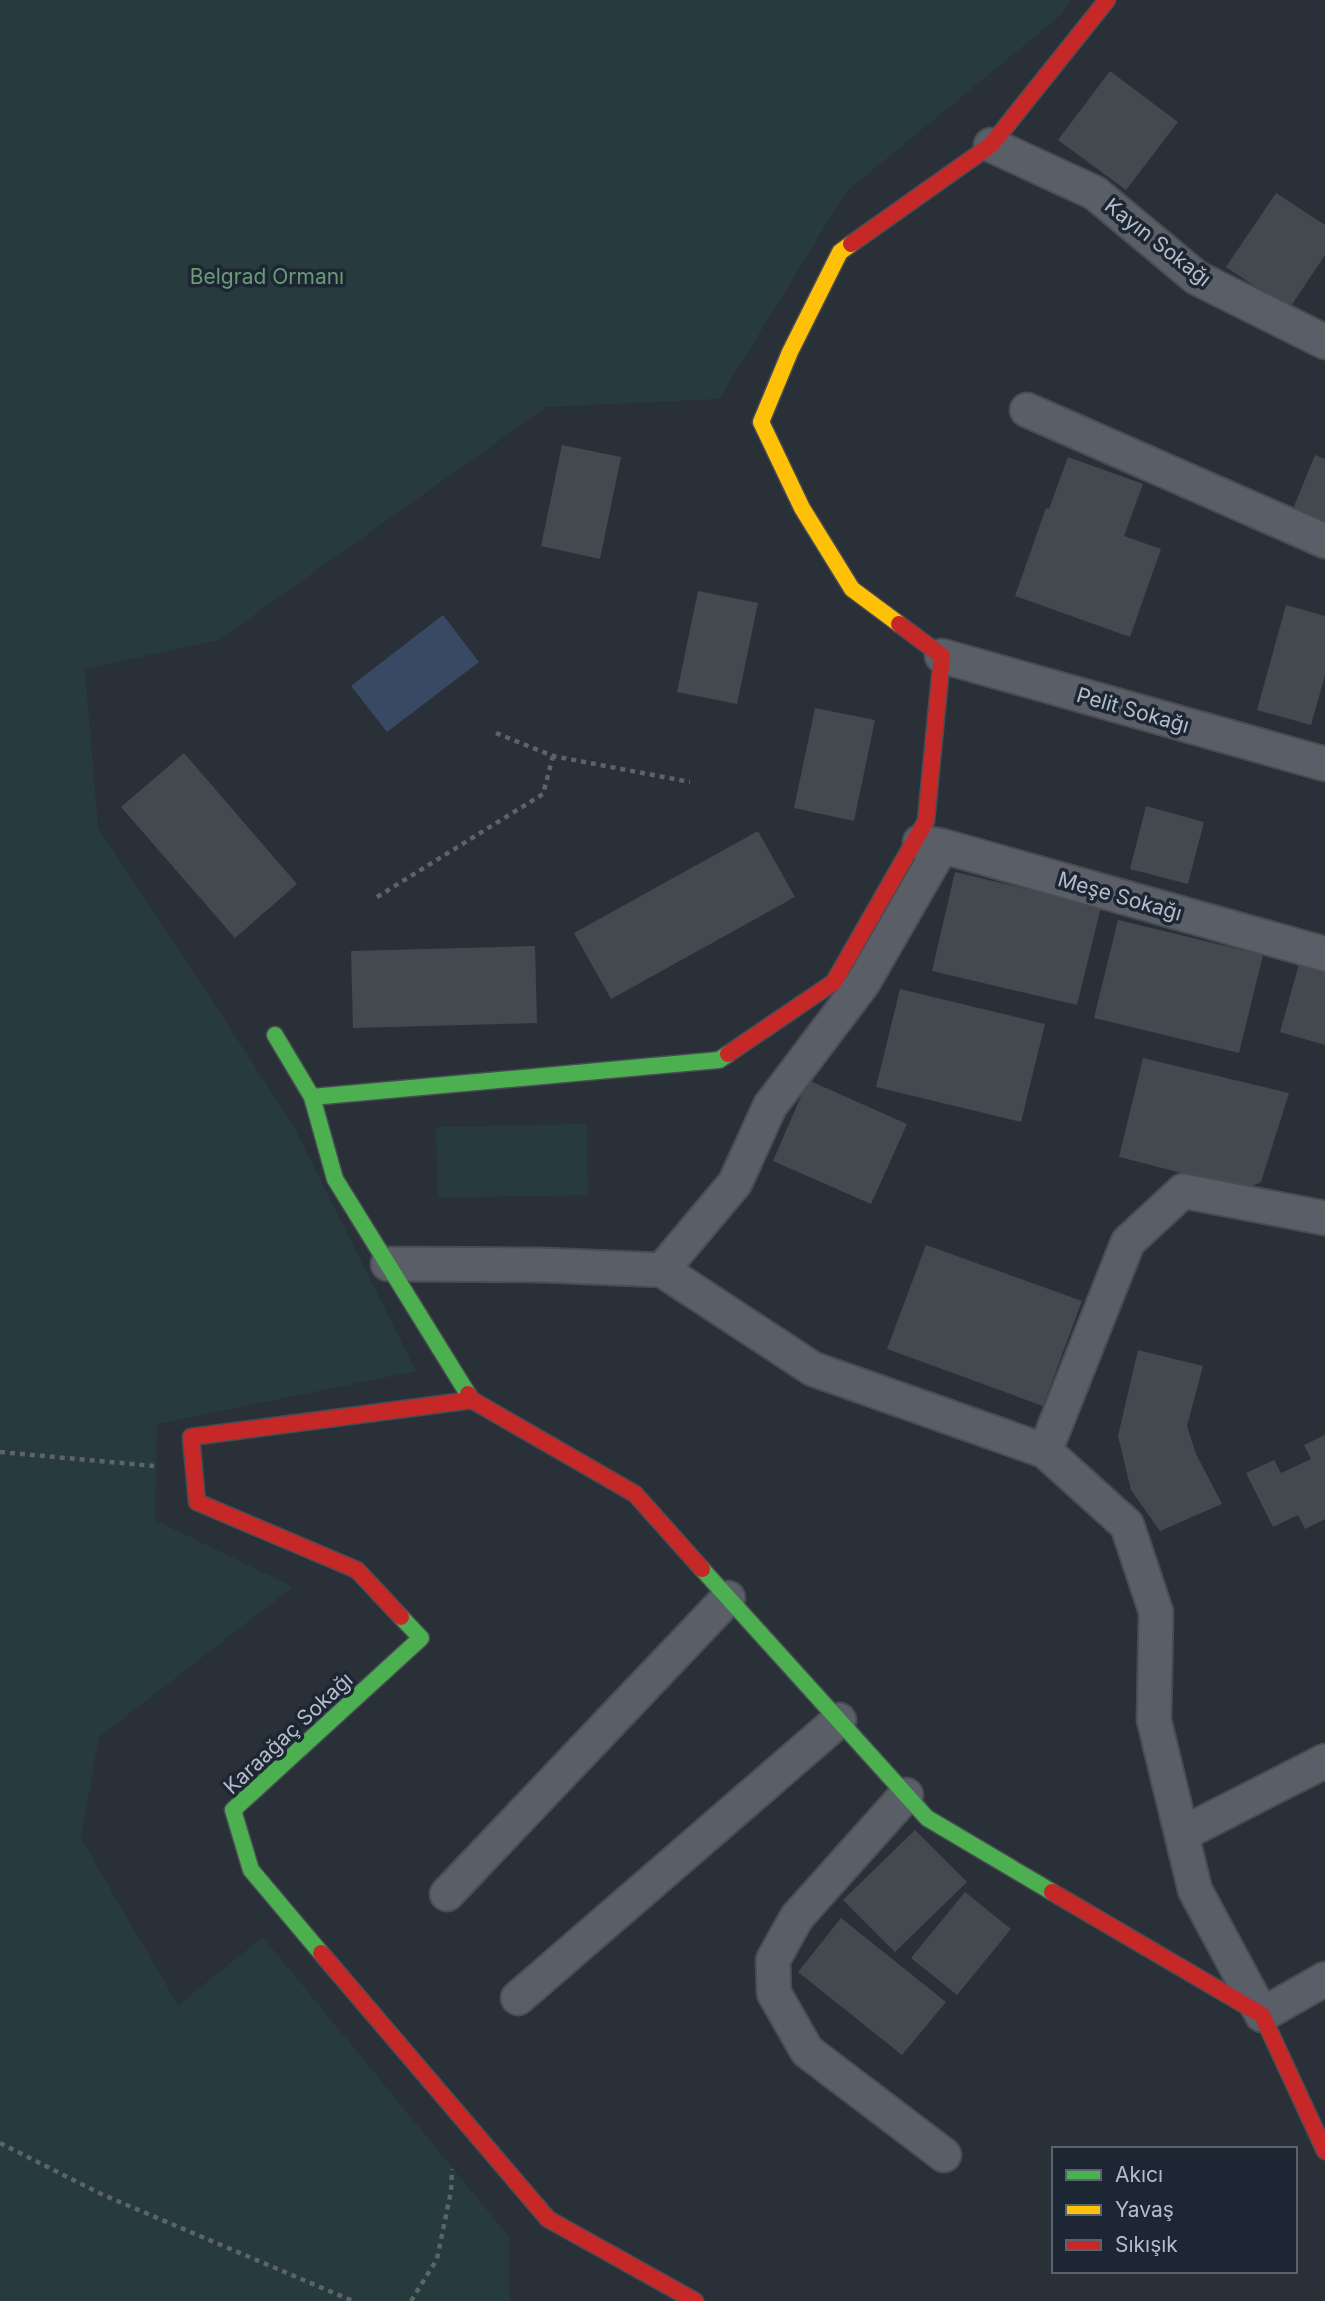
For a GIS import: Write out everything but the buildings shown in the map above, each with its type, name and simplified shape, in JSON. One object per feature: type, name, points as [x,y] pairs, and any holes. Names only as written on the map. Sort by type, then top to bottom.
[{"type":"street","points":[[662,1270],[736,1183],[770,1106],[863,983],[928,844],[926,821],[942,656],[852,589],[802,508],[761,422],[790,352],[840,252],[991,145],[1107,0]]},
{"type":"street","name":"Kayın Sokağı","points":[[991,145],[1095,193],[1197,278],[1325,342]]},
{"type":"street","points":[[1027,410],[1325,541]]},
{"type":"street","name":"Pelit Sokağı","points":[[942,656],[1325,764]]},
{"type":"street","points":[[312,1097],[719,1060],[834,982],[928,844]]},
{"type":"street","name":"Meşe Sokağı","points":[[928,844],[1325,954]]},
{"type":"street","points":[[275,1035],[312,1097],[335,1180],[472,1400],[635,1494],[927,1818],[1262,2015]]},
{"type":"street","points":[[1045,1451],[1128,1242],[1183,1191],[1325,1218]]},
{"type":"street","points":[[388,1264],[541,1265],[662,1270],[813,1369],[1045,1451],[1127,1525],[1156,1612],[1154,1720],[1195,1891],[1262,2015],[1325,2151]]},
{"type":"street","name":"Karaağaç Sokağı","points":[[472,1400],[191,1437],[197,1502],[357,1570],[421,1638],[233,1810],[251,1870],[548,2218],[695,2301]]},
{"type":"street","points":[[447,1894],[728,1598]]},
{"type":"street","points":[[518,1998],[839,1720]]},
{"type":"street","points":[[1181,1834],[1325,1761]]},
{"type":"street","points":[[906,1795],[797,1917],[773,1960],[774,1993],[807,2051],[944,2155]]},
{"type":"street","points":[[1262,2015],[1325,1979]]},
{"type":"path","points":[[496,733],[553,756],[690,782]]},
{"type":"path","points":[[377,897],[543,794],[553,756]]},
{"type":"path","points":[[0,1452],[193,1469]]},
{"type":"path","points":[[411,2301],[437,2259],[450,2191],[455,2109]]},
{"type":"path","points":[[0,2143],[101,2194],[353,2301]]},
{"type":"green space","name":"Belgrad Ormanı","points":[[0,0],[1070,0],[1061,15],[846,192],[719,399],[546,407],[219,640],[85,669],[98,827],[292,1123],[416,1371],[157,1424],[155,1520],[293,1587],[99,1737],[81,1839],[178,2005],[263,1937],[509,2237],[509,2301],[0,2301]]},
{"type":"green space","points":[[587,1124],[588,1195],[438,1198],[436,1127]]},
{"type":"water","points":[[443,615],[479,662],[387,732],[351,686]]},
{"type":"traffic: fast","points":[[275,1035],[312,1097],[335,1179],[468,1394]]},
{"type":"traffic: fast","points":[[312,1097],[719,1060],[728,1054]]},
{"type":"traffic: fast","points":[[702,1569],[927,1818],[1052,1892]]},
{"type":"traffic: fast","points":[[321,1953],[251,1870],[233,1810],[421,1638],[401,1617]]},
{"type":"traffic: slow","points":[[851,244],[840,252],[790,352],[761,422],[802,508],[852,589],[899,624]]},
{"type":"traffic: jam","points":[[851,244],[991,145],[1107,0]]},
{"type":"traffic: jam","points":[[728,1054],[834,982],[926,821],[942,656],[899,624]]},
{"type":"traffic: jam","points":[[468,1394],[472,1400],[635,1494],[702,1569]]},
{"type":"traffic: jam","points":[[401,1617],[357,1570],[197,1502],[191,1437],[472,1400]]},
{"type":"traffic: jam","points":[[1052,1892],[1262,2015],[1325,2151]]},
{"type":"traffic: jam","points":[[321,1953],[548,2219],[695,2301]]}]
